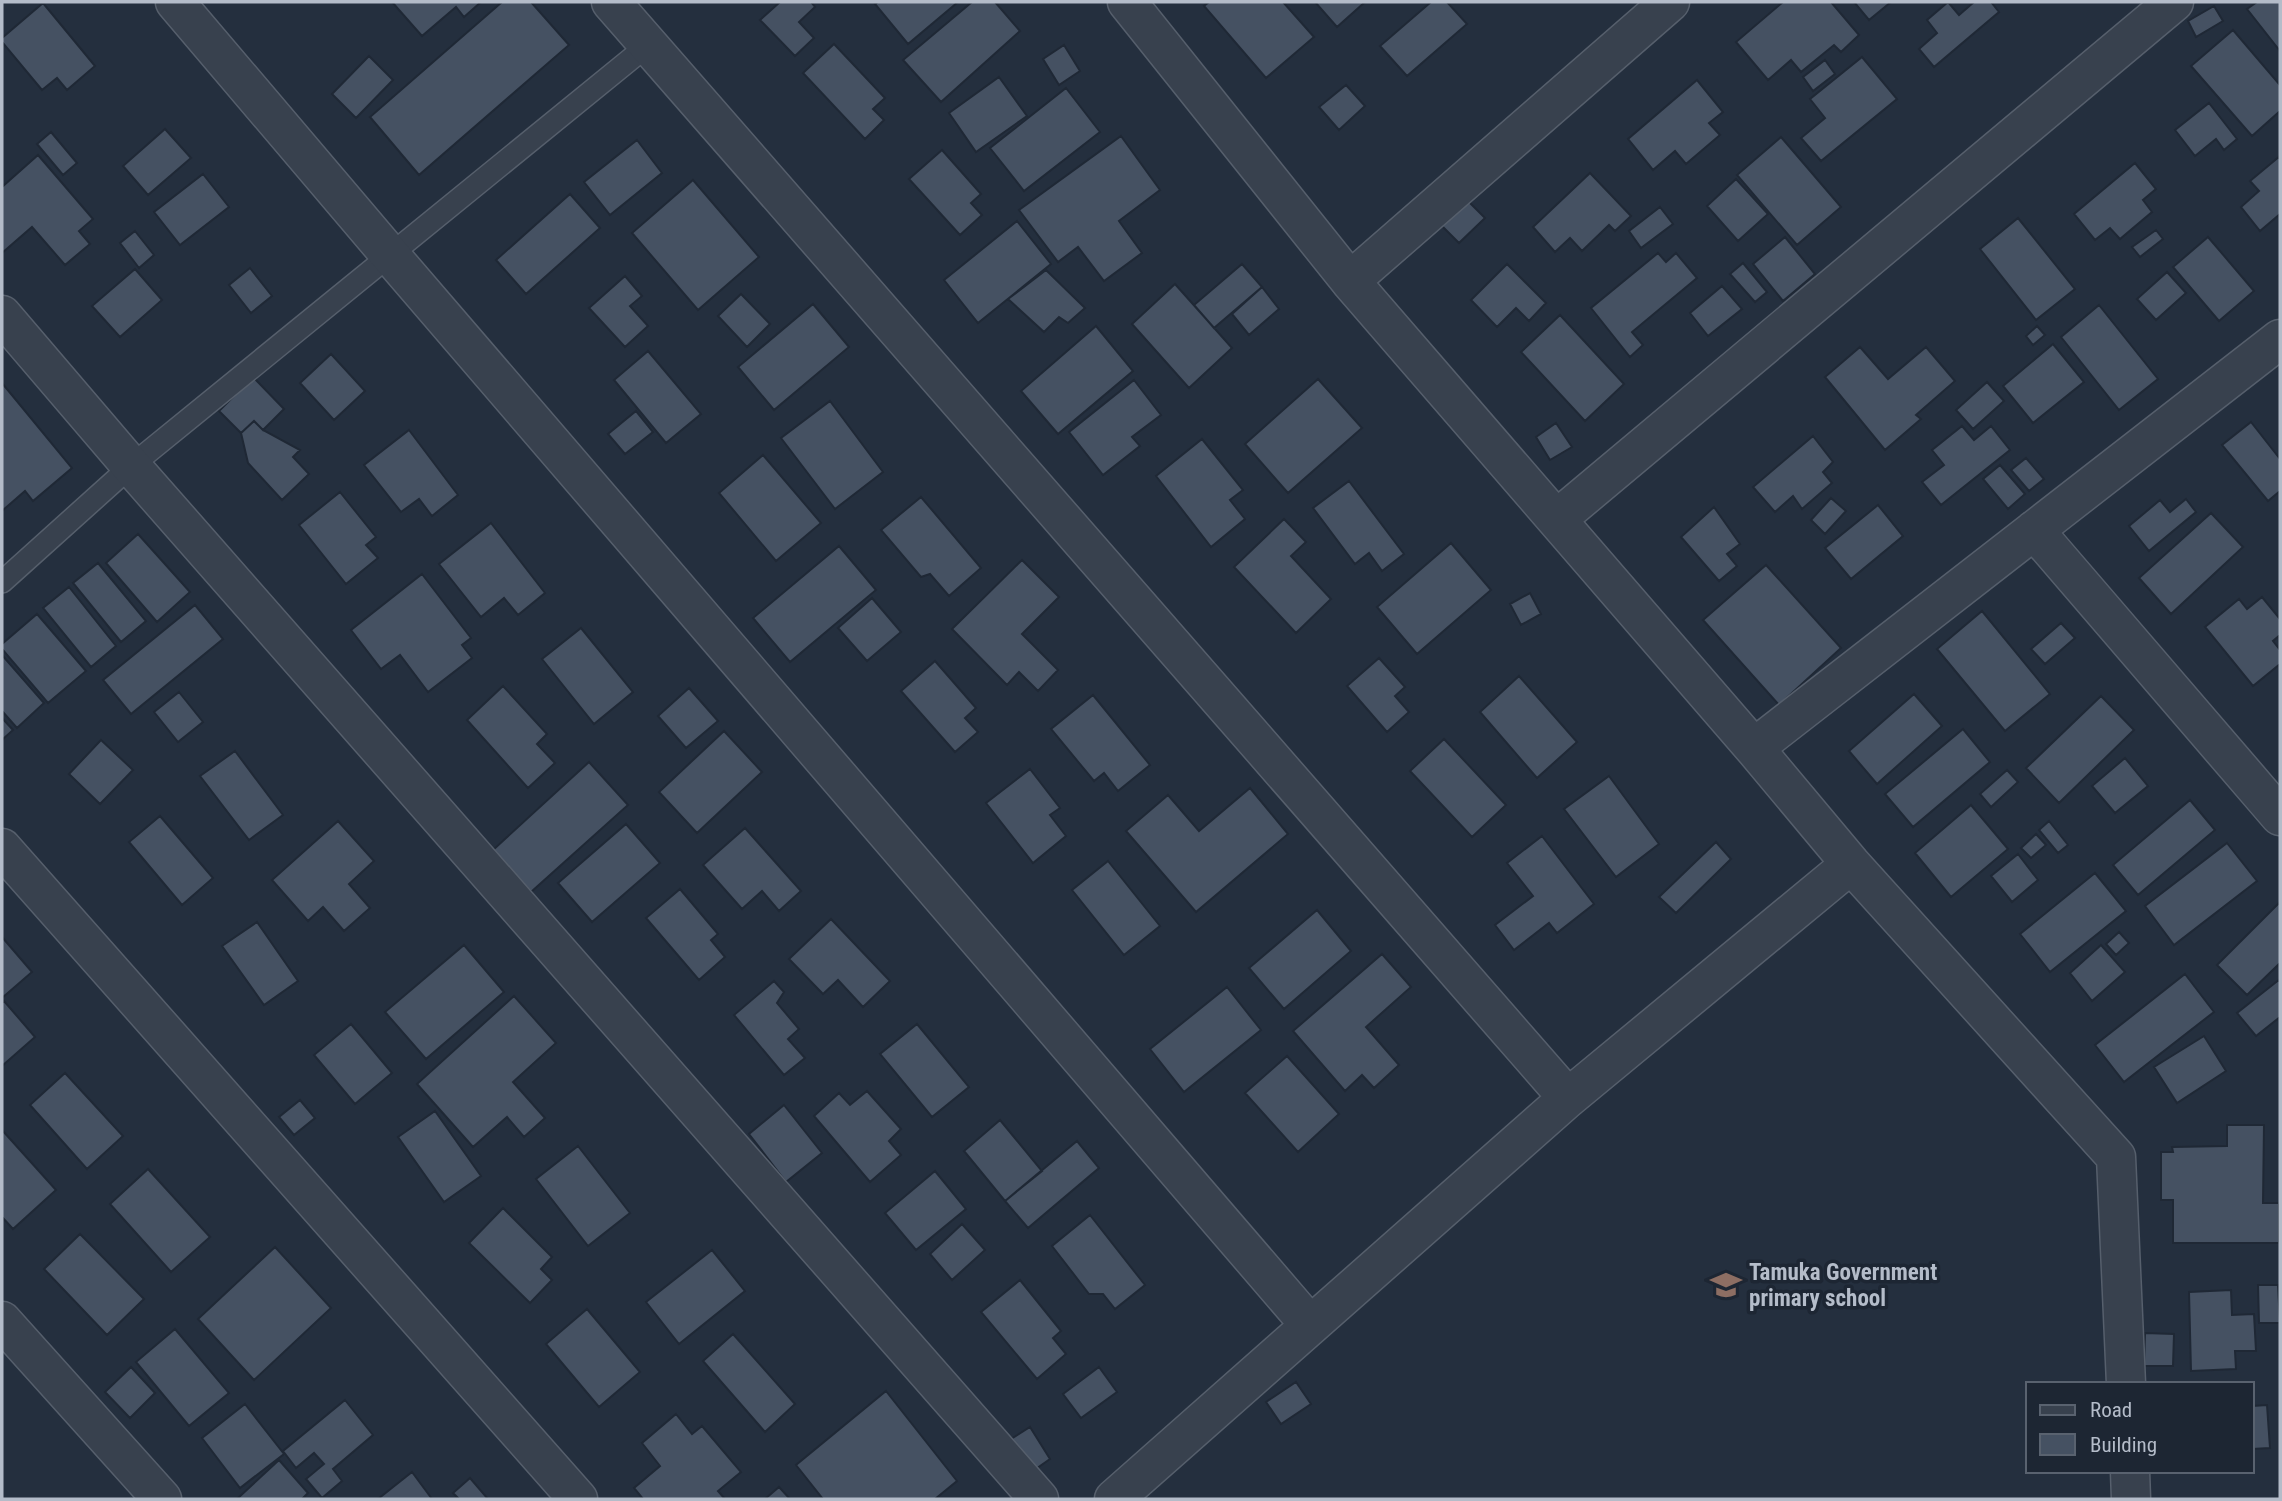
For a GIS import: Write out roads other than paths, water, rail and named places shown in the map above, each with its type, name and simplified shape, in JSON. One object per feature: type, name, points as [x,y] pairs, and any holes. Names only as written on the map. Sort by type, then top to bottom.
[{"type":"street","points":[[175,2],[1310,1325]]},
{"type":"street","points":[[611,2],[1568,1098]]},
{"type":"street","points":[[1350,281],[1671,2]]},
{"type":"street","points":[[1557,519],[2174,2]]},
{"type":"street","points":[[1137,5],[1350,281],[1754,748],[1850,864],[2116,1157],[2126,1382]]},
{"type":"street","points":[[2,315],[131,466],[1039,1499]]},
{"type":"street","points":[[1754,748],[2280,339]]},
{"type":"street","points":[[2034,530],[2280,816]]},
{"type":"street","points":[[2,848],[578,1499]]},
{"type":"street","points":[[1114,1499],[1568,1098],[1850,864]]},
{"type":"street","points":[[2,1321],[162,1499]]},
{"type":"street","points":[[2130,1473],[2131,1499]]},
{"type":"lane","points":[[2,582],[131,466],[648,45]]},
{"type":"place","name":"Tamuka Government primary school","points":[[1726,1285]]}]
